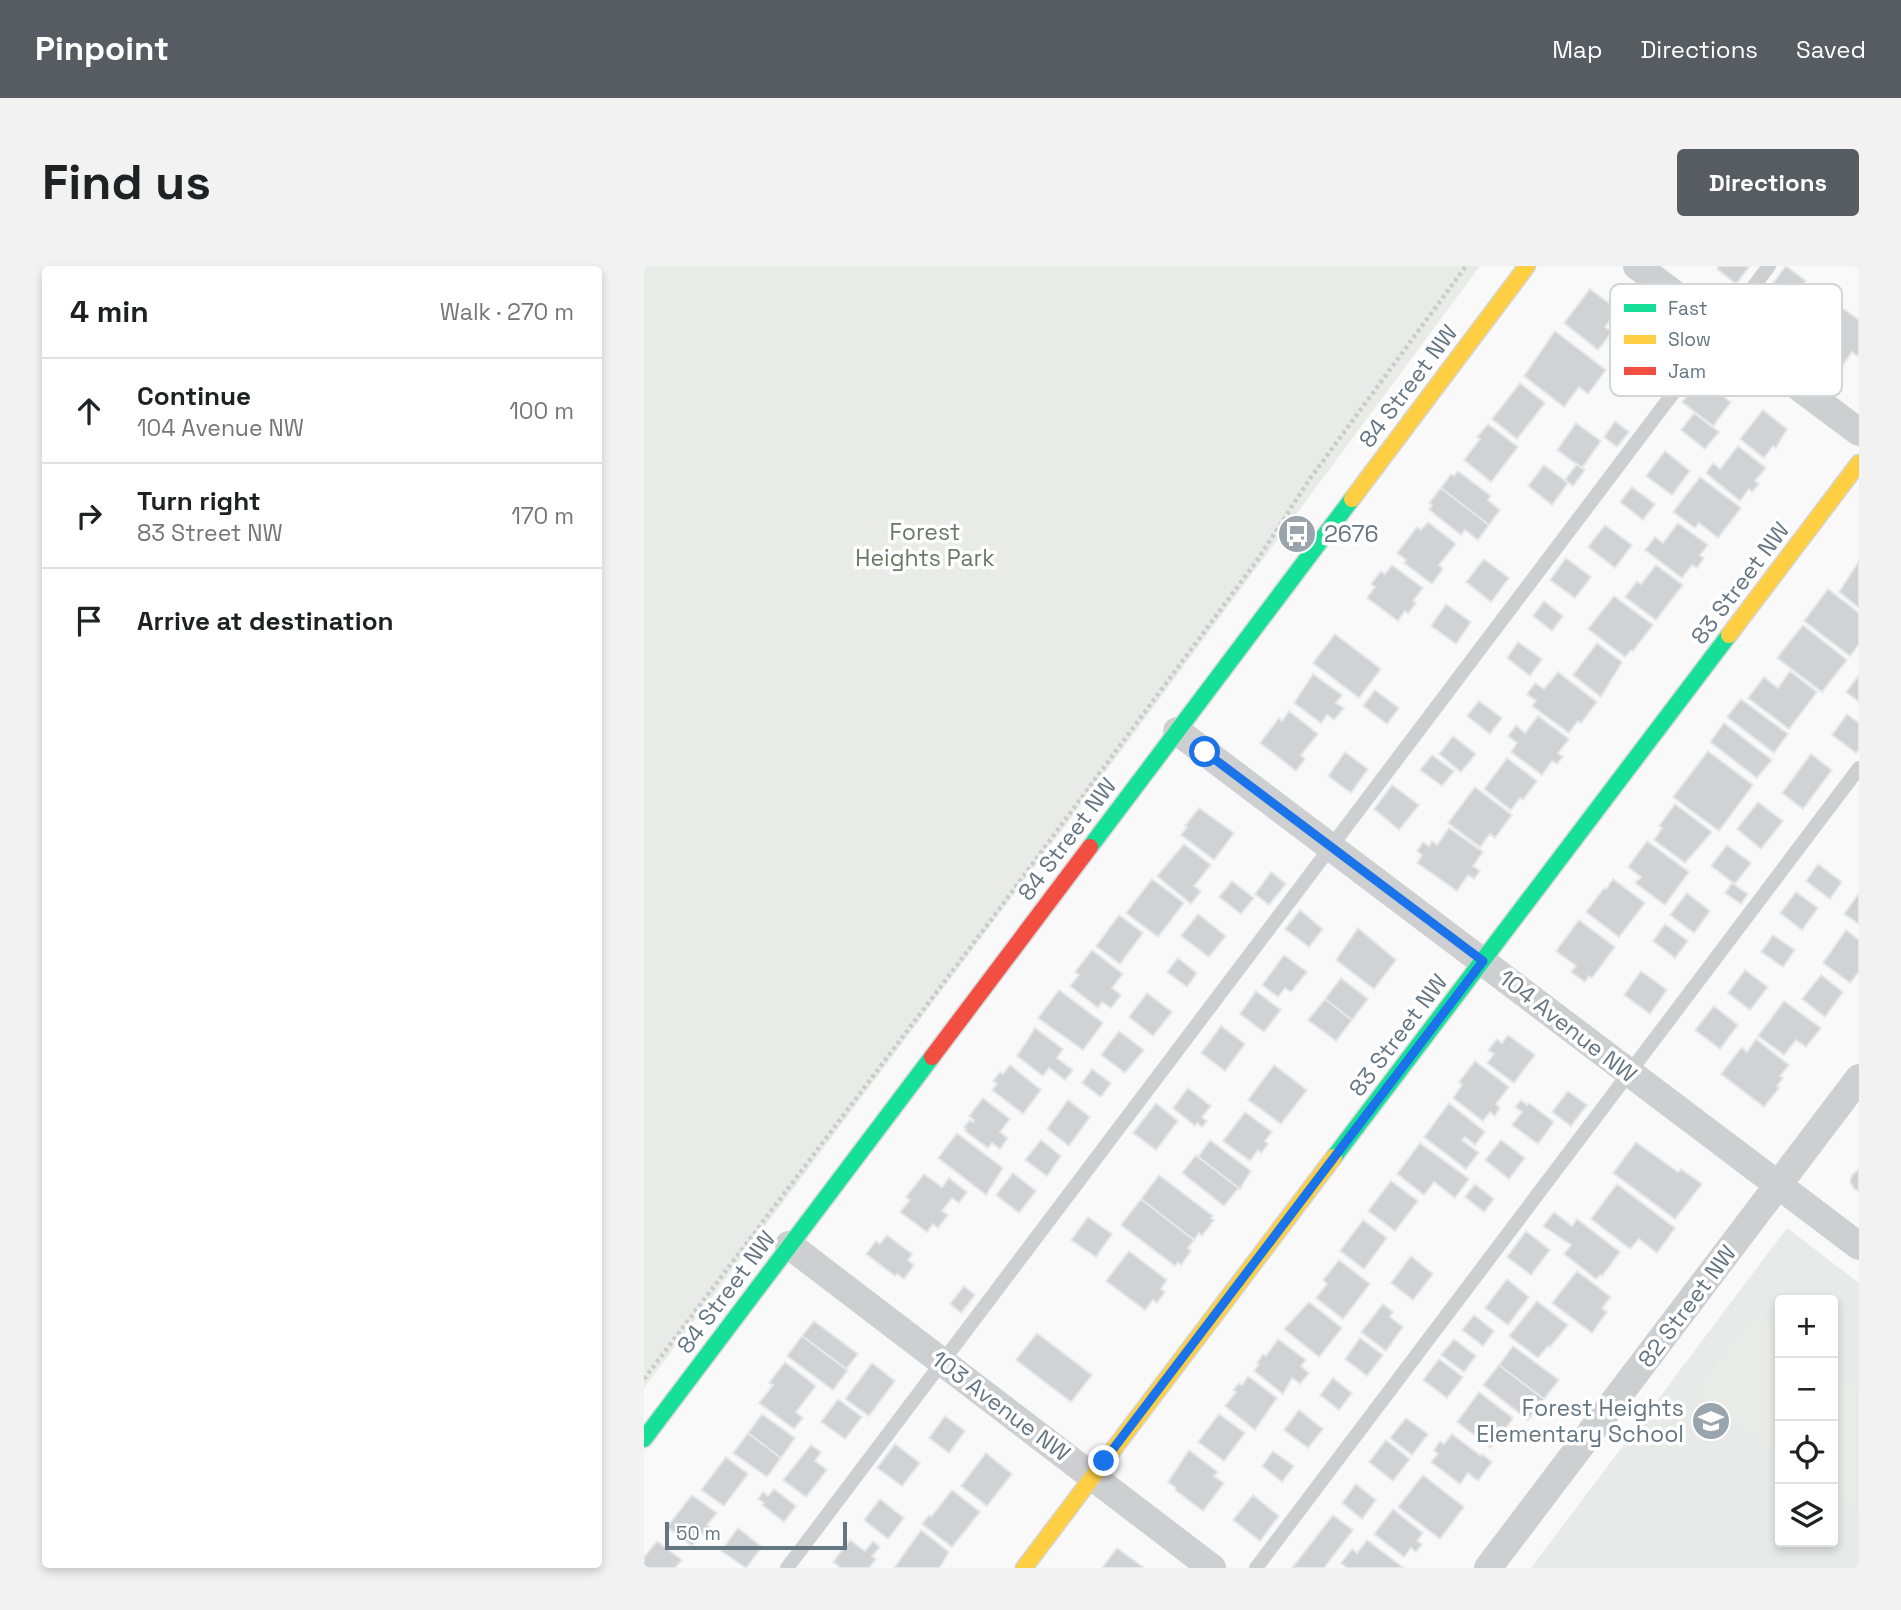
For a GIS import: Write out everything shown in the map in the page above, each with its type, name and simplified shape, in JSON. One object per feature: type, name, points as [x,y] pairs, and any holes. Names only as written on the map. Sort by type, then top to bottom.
[{"type":"main road","name":"84 Street NW","points":[[644,1439],[1527,266]]},
{"type":"main road","name":"83 Street NW","points":[[1024,1568],[1859,463]]},
{"type":"street","points":[[1637,266],[1661,284]]},
{"type":"street","points":[[1811,396],[1859,432]]},
{"type":"street","name":"104 Avenue NW","points":[[1177,731],[1859,1245]]},
{"type":"street","name":"82 Street NW","points":[[1488,1568],[1859,1078]]},
{"type":"street","name":"103 Avenue NW","points":[[789,1245],[1212,1568]]},
{"type":"lane","points":[[1755,284],[1769,266]]},
{"type":"lane","points":[[787,1568],[1670,396]]},
{"type":"lane","points":[[1256,1568],[1859,768]]},
{"type":"path","points":[[644,1379],[1258,559],[1309,480],[1466,266]]},
{"type":"shaded area","name":"Forest Heights Elementary School","points":[[1787,1228],[1859,1283],[1859,1568],[1531,1568]]},
{"type":"green space","name":"Forest Heights Park","points":[[644,266],[1480,266],[644,1388]]},
{"type":"green space","points":[[1758,1311],[1775,1324],[1775,1452],[1696,1391]]},
{"type":"green space","points":[[1838,1373],[1859,1389],[1859,1516],[1838,1500]]},
{"type":"building","points":[[1719,266],[1750,266],[1736,284],[1717,269]]},
{"type":"building","points":[[1786,266],[1806,281],[1804,284],[1772,284]]},
{"type":"building","points":[[1590,289],[1610,304],[1610,320],[1605,327],[1610,331],[1610,335],[1598,350],[1564,323]]},
{"type":"building","points":[[1842,308],[1859,320],[1859,354],[1857,356],[1852,352],[1843,365]]},
{"type":"building","points":[[1555,331],[1606,370],[1588,394],[1579,387],[1564,407],[1524,376]]},
{"type":"building","points":[[1520,383],[1545,403],[1517,439],[1492,419]]},
{"type":"building","points":[[1687,396],[1723,396],[1731,402],[1713,426],[1682,402]]},
{"type":"building","points":[[1763,410],[1787,429],[1776,448],[1773,446],[1764,458],[1740,439]]},
{"type":"building","points":[[1694,413],[1719,432],[1705,449],[1681,430]]},
{"type":"building","points":[[1615,421],[1629,432],[1617,447],[1604,437]]},
{"type":"building","points":[[1576,423],[1601,441],[1582,468],[1557,450]]},
{"type":"building","points":[[1488,424],[1518,447],[1491,482],[1464,460]]},
{"type":"building","points":[[1738,446],[1766,468],[1755,481],[1759,484],[1752,492],[1749,489],[1740,501],[1706,473],[1713,463],[1720,469]]},
{"type":"building","points":[[1665,451],[1690,471],[1672,495],[1646,476]]},
{"type":"building","points":[[1577,464],[1585,470],[1573,486],[1565,480]]},
{"type":"building","points":[[1544,465],[1568,483],[1552,505],[1528,486]]},
{"type":"building","points":[[1458,471],[1491,496],[1488,500],[1500,510],[1489,525],[1441,488],[1451,474],[1454,476]]},
{"type":"building","points":[[1700,477],[1741,508],[1718,538],[1699,523],[1695,528],[1673,512]]},
{"type":"building","points":[[1632,487],[1655,504],[1643,520],[1620,502]]},
{"type":"building","points":[[1441,488],[1489,525],[1478,540],[1465,530],[1461,535],[1429,510],[1432,505],[1429,503]]},
{"type":"building","points":[[1428,522],[1456,544],[1439,565],[1443,569],[1432,584],[1404,563],[1406,560],[1397,553],[1417,527],[1421,530]]},
{"type":"building","points":[[1678,523],[1708,545],[1700,555],[1704,558],[1697,568],[1692,565],[1682,578],[1645,550],[1655,537],[1663,543]]},
{"type":"building","points":[[1605,525],[1632,545],[1615,568],[1588,547]]},
{"type":"building","points":[[1566,558],[1591,577],[1575,598],[1550,580]]},
{"type":"building","points":[[1484,559],[1509,578],[1491,602],[1466,582]]},
{"type":"building","points":[[1859,561],[1859,608],[1839,592]]},
{"type":"building","points":[[1392,565],[1423,588],[1413,601],[1416,603],[1408,614],[1405,611],[1398,621],[1367,598],[1375,587],[1371,584],[1381,571],[1385,574]]},
{"type":"building","points":[[1656,565],[1683,585],[1656,620],[1625,597],[1637,581],[1641,584]]},
{"type":"building","points":[[1828,589],[1859,613],[1859,644],[1850,656],[1804,621]]},
{"type":"building","points":[[1614,596],[1653,625],[1625,657],[1588,629]]},
{"type":"building","points":[[1544,601],[1563,616],[1552,631],[1533,616]]},
{"type":"building","points":[[1446,604],[1471,622],[1456,644],[1431,626]]},
{"type":"building","points":[[1803,625],[1847,660],[1822,692],[1777,658]]},
{"type":"building","points":[[1335,634],[1381,669],[1359,698],[1313,663]]},
{"type":"building","points":[[1518,642],[1542,659],[1530,676],[1507,658]]},
{"type":"building","points":[[1597,643],[1622,662],[1601,697],[1573,675]]},
{"type":"building","points":[[1790,671],[1817,692],[1789,729],[1748,698],[1764,677],[1778,688]]},
{"type":"building","points":[[1558,672],[1597,702],[1581,723],[1578,721],[1569,733],[1532,706],[1536,701],[1527,694],[1535,683],[1544,689]]},
{"type":"building","points":[[1313,674],[1342,695],[1336,703],[1344,708],[1334,720],[1327,715],[1321,723],[1294,703]]},
{"type":"building","points":[[1859,675],[1859,702],[1846,692]]},
{"type":"building","points":[[1375,690],[1399,708],[1387,724],[1363,706]]},
{"type":"building","points":[[1741,699],[1788,734],[1774,753],[1727,717]]},
{"type":"building","points":[[1479,701],[1502,718],[1490,734],[1467,716]]},
{"type":"building","points":[[1289,711],[1318,734],[1301,755],[1305,759],[1296,771],[1260,743],[1279,718],[1282,721]]},
{"type":"building","points":[[1847,714],[1859,723],[1859,749],[1856,753],[1832,735]]},
{"type":"building","points":[[1538,716],[1569,739],[1558,753],[1563,757],[1557,764],[1552,761],[1542,775],[1511,752],[1517,743],[1508,736],[1516,725],[1525,733]]},
{"type":"building","points":[[1724,723],[1772,760],[1757,778],[1710,742]]},
{"type":"building","points":[[1453,736],[1476,754],[1461,772],[1439,754]]},
{"type":"building","points":[[1708,751],[1753,785],[1719,831],[1673,797]]},
{"type":"building","points":[[1345,752],[1368,769],[1351,793],[1328,776]]},
{"type":"building","points":[[1811,754],[1832,770],[1803,809],[1782,793]]},
{"type":"building","points":[[1432,755],[1454,771],[1442,786],[1420,770]]},
{"type":"building","points":[[1507,758],[1537,781],[1523,800],[1520,798],[1511,810],[1484,789]]},
{"type":"building","points":[[1392,785],[1419,805],[1399,830],[1374,809]]},
{"type":"building","points":[[1475,787],[1512,815],[1495,838],[1490,834],[1480,847],[1448,823]]},
{"type":"building","points":[[1758,802],[1783,821],[1761,849],[1737,829]]},
{"type":"building","points":[[1675,804],[1712,832],[1685,863],[1654,840],[1662,828],[1659,826]]},
{"type":"building","points":[[1199,808],[1234,833],[1214,860],[1181,835]]},
{"type":"building","points":[[1449,828],[1483,852],[1473,866],[1480,871],[1474,879],[1468,875],[1457,891],[1417,863],[1422,855],[1417,851],[1423,842],[1429,846],[1432,841],[1437,845]]},
{"type":"building","points":[[1647,841],[1689,872],[1665,905],[1635,883],[1641,877],[1628,867]]},
{"type":"building","points":[[1184,844],[1211,865],[1194,886],[1201,891],[1191,904],[1157,876]]},
{"type":"building","points":[[1727,845],[1751,863],[1735,884],[1711,866]]},
{"type":"building","points":[[1818,864],[1842,882],[1830,899],[1806,881]]},
{"type":"building","points":[[1271,872],[1286,884],[1269,905],[1255,894]]},
{"type":"building","points":[[1152,879],[1184,903],[1158,937],[1126,913]]},
{"type":"building","points":[[1613,879],[1645,903],[1619,937],[1586,912]]},
{"type":"building","points":[[1232,881],[1254,898],[1241,914],[1219,897]]},
{"type":"building","points":[[1732,883],[1748,894],[1741,904],[1725,893]]},
{"type":"building","points":[[1796,892],[1818,908],[1802,930],[1780,913]]},
{"type":"building","points":[[1687,893],[1710,911],[1694,933],[1670,915]]},
{"type":"building","points":[[1859,893],[1859,924],[1844,914]]},
{"type":"building","points":[[1300,910],[1323,929],[1309,947],[1285,929]]},
{"type":"building","points":[[1198,914],[1226,936],[1209,957],[1181,936]]},
{"type":"building","points":[[1119,915],[1143,933],[1120,964],[1096,946]]},
{"type":"building","points":[[1579,920],[1615,947],[1592,978],[1589,976],[1585,982],[1571,972],[1576,966],[1556,951]]},
{"type":"building","points":[[1665,924],[1688,941],[1675,958],[1653,941]]},
{"type":"building","points":[[1358,928],[1396,960],[1374,989],[1336,960]]},
{"type":"building","points":[[1846,930],[1859,940],[1859,972],[1850,983],[1823,963]]},
{"type":"building","points":[[1773,935],[1795,950],[1783,967],[1761,952]]},
{"type":"building","points":[[1092,950],[1123,974],[1112,988],[1121,995],[1111,1008],[1102,1002],[1098,1008],[1070,986],[1079,975],[1075,972]]},
{"type":"building","points":[[1284,955],[1307,972],[1291,992],[1285,988],[1278,997],[1262,985]]},
{"type":"building","points":[[1178,958],[1197,973],[1187,987],[1167,972]]},
{"type":"building","points":[[1745,970],[1768,987],[1750,1010],[1728,993]]},
{"type":"building","points":[[1641,971],[1667,990],[1650,1014],[1624,995]]},
{"type":"building","points":[[1821,975],[1843,992],[1825,1017],[1802,999]]},
{"type":"building","points":[[1341,978],[1368,999],[1352,1020],[1325,999]]},
{"type":"building","points":[[1059,990],[1103,1023],[1083,1050],[1038,1018]]},
{"type":"building","points":[[1256,991],[1281,1010],[1264,1032],[1240,1014]]},
{"type":"building","points":[[1147,993],[1172,1012],[1153,1036],[1129,1017]]},
{"type":"building","points":[[1325,999],[1352,1020],[1336,1041],[1308,1020]]},
{"type":"building","points":[[1784,1001],[1821,1028],[1806,1047],[1796,1040],[1784,1055],[1758,1036]]},
{"type":"building","points":[[1714,1006],[1738,1025],[1720,1049],[1695,1030]]},
{"type":"building","points":[[1221,1026],[1245,1044],[1225,1071],[1201,1053]]},
{"type":"building","points":[[1035,1028],[1063,1049],[1057,1058],[1073,1070],[1065,1080],[1049,1068],[1043,1076],[1017,1056]]},
{"type":"building","points":[[1119,1031],[1144,1050],[1125,1073],[1101,1055]]},
{"type":"building","points":[[1508,1035],[1535,1055],[1514,1083],[1487,1063],[1494,1054],[1488,1050],[1497,1039],[1502,1043]]},
{"type":"building","points":[[1756,1039],[1789,1065],[1780,1076],[1783,1078],[1777,1086],[1779,1088],[1764,1107],[1721,1074],[1742,1047],[1747,1052]]},
{"type":"building","points":[[1475,1061],[1509,1087],[1496,1104],[1500,1108],[1495,1116],[1490,1112],[1483,1121],[1453,1098],[1462,1085],[1459,1082]]},
{"type":"building","points":[[1010,1065],[1041,1090],[1023,1114],[992,1090],[997,1084],[993,1081]]},
{"type":"building","points":[[1274,1065],[1307,1090],[1281,1124],[1248,1100]]},
{"type":"building","points":[[1092,1069],[1111,1083],[1101,1097],[1082,1083]]},
{"type":"building","points":[[1188,1088],[1211,1106],[1202,1117],[1207,1121],[1202,1127],[1197,1123],[1195,1126],[1173,1108]]},
{"type":"building","points":[[1568,1091],[1587,1105],[1571,1126],[1552,1112]]},
{"type":"building","points":[[983,1098],[1010,1119],[1000,1132],[1008,1138],[1000,1149],[992,1143],[988,1148],[965,1131],[964,1127],[970,1120],[974,1120],[969,1116]]},
{"type":"building","points":[[1068,1100],[1090,1117],[1069,1146],[1047,1129]]},
{"type":"building","points":[[1521,1100],[1554,1122],[1538,1144],[1512,1125],[1522,1112],[1515,1107]]},
{"type":"building","points":[[1156,1103],[1178,1121],[1156,1150],[1133,1133]]},
{"type":"building","points":[[1449,1103],[1485,1132],[1475,1145],[1465,1137],[1462,1140],[1479,1153],[1466,1169],[1424,1137]]},
{"type":"building","points":[[1245,1112],[1272,1132],[1265,1141],[1268,1144],[1261,1153],[1258,1150],[1250,1161],[1223,1141]]},
{"type":"building","points":[[957,1133],[1003,1168],[986,1195],[938,1158]]},
{"type":"building","points":[[1041,1140],[1061,1156],[1047,1176],[1025,1160]]},
{"type":"building","points":[[1210,1140],[1251,1171],[1240,1189],[1198,1157]]},
{"type":"building","points":[[1501,1140],[1525,1158],[1509,1179],[1485,1160]]},
{"type":"building","points":[[1636,1142],[1678,1172],[1681,1169],[1702,1184],[1675,1219],[1613,1173]]},
{"type":"building","points":[[1420,1143],[1469,1179],[1455,1198],[1434,1182],[1424,1195],[1397,1174]]},
{"type":"building","points":[[1196,1155],[1240,1189],[1224,1206],[1182,1173]]},
{"type":"building","points":[[1859,1169],[1859,1191],[1854,1189],[1850,1182],[1852,1175]]},
{"type":"building","points":[[1013,1173],[1036,1191],[1019,1213],[996,1195]]},
{"type":"building","points":[[924,1174],[942,1187],[949,1178],[967,1192],[959,1203],[952,1198],[942,1211],[948,1215],[938,1228],[933,1224],[927,1232],[900,1212],[910,1200],[906,1197]]},
{"type":"building","points":[[1159,1175],[1213,1216],[1211,1218],[1214,1220],[1202,1236],[1199,1233],[1194,1240],[1141,1199]]},
{"type":"building","points":[[1391,1181],[1418,1201],[1395,1231],[1368,1211]]},
{"type":"building","points":[[1475,1184],[1494,1199],[1484,1212],[1465,1197]]},
{"type":"building","points":[[1617,1184],[1675,1228],[1657,1253],[1639,1239],[1630,1249],[1591,1219]]},
{"type":"building","points":[[1141,1199],[1194,1240],[1188,1248],[1191,1251],[1181,1265],[1178,1262],[1175,1266],[1121,1225]]},
{"type":"building","points":[[1554,1212],[1572,1226],[1577,1219],[1620,1252],[1602,1276],[1596,1279],[1564,1254],[1571,1245],[1543,1226]]},
{"type":"building","points":[[1088,1217],[1112,1234],[1096,1257],[1071,1240]]},
{"type":"building","points":[[1363,1220],[1387,1238],[1364,1269],[1340,1251]]},
{"type":"building","points":[[1526,1231],[1550,1250],[1531,1275],[1507,1257]]},
{"type":"building","points":[[887,1235],[912,1254],[908,1260],[914,1265],[904,1279],[897,1274],[895,1276],[866,1254],[876,1241],[880,1244]]},
{"type":"building","points":[[1129,1251],[1167,1280],[1161,1289],[1165,1292],[1157,1303],[1153,1300],[1145,1310],[1106,1281]]},
{"type":"building","points":[[1411,1256],[1433,1274],[1413,1300],[1391,1283]]},
{"type":"building","points":[[1339,1260],[1370,1284],[1343,1319],[1316,1298],[1327,1284],[1323,1280]]},
{"type":"building","points":[[1577,1271],[1611,1297],[1602,1308],[1607,1312],[1592,1333],[1552,1303]]},
{"type":"building","points":[[1507,1279],[1529,1297],[1508,1325],[1485,1308]]},
{"type":"building","points":[[964,1286],[975,1295],[961,1313],[950,1304]]},
{"type":"building","points":[[1537,1301],[1568,1325],[1538,1358],[1509,1336]]},
{"type":"building","points":[[1309,1302],[1342,1328],[1319,1357],[1284,1329]]},
{"type":"building","points":[[1383,1304],[1393,1312],[1390,1317],[1403,1327],[1386,1351],[1361,1332]]},
{"type":"building","points":[[1474,1315],[1494,1331],[1483,1346],[1462,1330]]},
{"type":"building","points":[[814,1321],[858,1354],[846,1369],[802,1336]]},
{"type":"building","points":[[1037,1333],[1092,1375],[1071,1402],[1016,1360]]},
{"type":"building","points":[[802,1336],[848,1370],[833,1390],[787,1356]]},
{"type":"building","points":[[1360,1338],[1383,1355],[1367,1376],[1345,1359]]},
{"type":"building","points":[[1278,1339],[1306,1360],[1301,1366],[1309,1373],[1300,1384],[1292,1378],[1283,1394],[1254,1371],[1263,1354],[1266,1356]]},
{"type":"building","points":[[1454,1339],[1476,1356],[1464,1372],[1441,1355]]},
{"type":"building","points":[[1513,1346],[1559,1380],[1544,1399],[1499,1365]]},
{"type":"building","points":[[1439,1359],[1463,1377],[1447,1398],[1423,1380]]},
{"type":"building","points":[[785,1362],[816,1386],[796,1412],[803,1418],[794,1429],[759,1403],[773,1385],[769,1383]]},
{"type":"building","points":[[872,1363],[895,1381],[869,1416],[845,1399]]},
{"type":"building","points":[[1499,1365],[1544,1399],[1528,1420],[1483,1385]]},
{"type":"building","points":[[1248,1376],[1277,1398],[1255,1430],[1225,1406],[1236,1392],[1233,1390],[1239,1383],[1242,1385]]},
{"type":"building","points":[[1333,1378],[1352,1393],[1339,1410],[1320,1395]]},
{"type":"building","points":[[1479,1392],[1513,1418],[1503,1439],[1499,1437],[1491,1448],[1457,1422]]},
{"type":"building","points":[[838,1399],[862,1417],[845,1439],[821,1422]]},
{"type":"building","points":[[1299,1410],[1323,1429],[1308,1448],[1284,1430]]},
{"type":"building","points":[[762,1414],[795,1438],[781,1458],[748,1433]]},
{"type":"building","points":[[1219,1414],[1245,1433],[1224,1461],[1198,1442]]},
{"type":"building","points":[[945,1416],[965,1431],[949,1453],[929,1438]]},
{"type":"building","points":[[1406,1418],[1428,1434],[1412,1455],[1390,1438]]},
{"type":"building","points":[[748,1433],[781,1458],[767,1477],[733,1453]]},
{"type":"building","points":[[1452,1434],[1492,1462],[1478,1481],[1468,1473],[1460,1484],[1431,1462],[1438,1454],[1434,1450],[1440,1441],[1444,1444]]},
{"type":"building","points":[[1386,1440],[1410,1459],[1393,1481],[1369,1462]]},
{"type":"building","points":[[895,1444],[920,1463],[902,1486],[877,1468]]},
{"type":"building","points":[[811,1445],[821,1452],[815,1461],[827,1470],[806,1497],[783,1480]]},
{"type":"building","points":[[1189,1450],[1218,1472],[1214,1476],[1224,1483],[1203,1511],[1168,1482]]},
{"type":"building","points":[[1273,1451],[1294,1466],[1282,1482],[1262,1466]]},
{"type":"building","points":[[986,1453],[1012,1474],[987,1506],[961,1486]]},
{"type":"building","points":[[726,1457],[748,1474],[724,1506],[701,1490]]},
{"type":"building","points":[[1423,1475],[1464,1507],[1440,1539],[1398,1507]]},
{"type":"building","points":[[1356,1484],[1376,1500],[1362,1519],[1342,1503]]},
{"type":"building","points":[[774,1489],[796,1506],[784,1522],[758,1499],[763,1492],[768,1496]]},
{"type":"building","points":[[952,1490],[980,1512],[952,1547],[922,1524],[929,1515],[931,1517]]},
{"type":"building","points":[[692,1495],[717,1513],[707,1525],[710,1527],[704,1535],[701,1533],[692,1546],[667,1527]]},
{"type":"building","points":[[1253,1495],[1279,1516],[1260,1541],[1233,1520]]},
{"type":"building","points":[[880,1499],[904,1518],[888,1539],[864,1520]]},
{"type":"building","points":[[1393,1509],[1423,1533],[1417,1541],[1422,1544],[1416,1552],[1411,1548],[1404,1557],[1374,1534]]},
{"type":"building","points":[[1333,1515],[1353,1530],[1324,1568],[1292,1568]]},
{"type":"building","points":[[738,1528],[762,1547],[746,1568],[721,1551]]},
{"type":"building","points":[[921,1530],[949,1552],[942,1564],[939,1568],[894,1568]]},
{"type":"building","points":[[850,1540],[865,1551],[873,1541],[880,1547],[872,1556],[876,1559],[869,1568],[841,1568],[833,1562]]},
{"type":"building","points":[[1367,1540],[1404,1568],[1347,1568],[1341,1563],[1352,1549],[1357,1553]]},
{"type":"building","points":[[657,1541],[682,1560],[675,1568],[644,1568],[644,1557]]},
{"type":"building","points":[[1117,1548],[1143,1567],[1102,1568]]},
{"type":"traffic: fast","points":[[1090,847],[1352,499]]},
{"type":"traffic: fast","points":[[1334,1157],[1729,635]]},
{"type":"traffic: fast","points":[[644,1439],[932,1057]]},
{"type":"traffic: slow","points":[[1352,499],[1527,266]]},
{"type":"traffic: slow","points":[[1729,635],[1859,463]]},
{"type":"traffic: slow","points":[[1024,1568],[1334,1157]]},
{"type":"traffic: jam","points":[[932,1057],[1090,847]]},
{"type":"place","name":"2676","points":[[1297,534]]},
{"type":"place","name":"Forest Heights Elementary School","points":[[1711,1421]]},
{"type":"route","points":[[1104,1461],[1483,961],[1205,752]]}]
